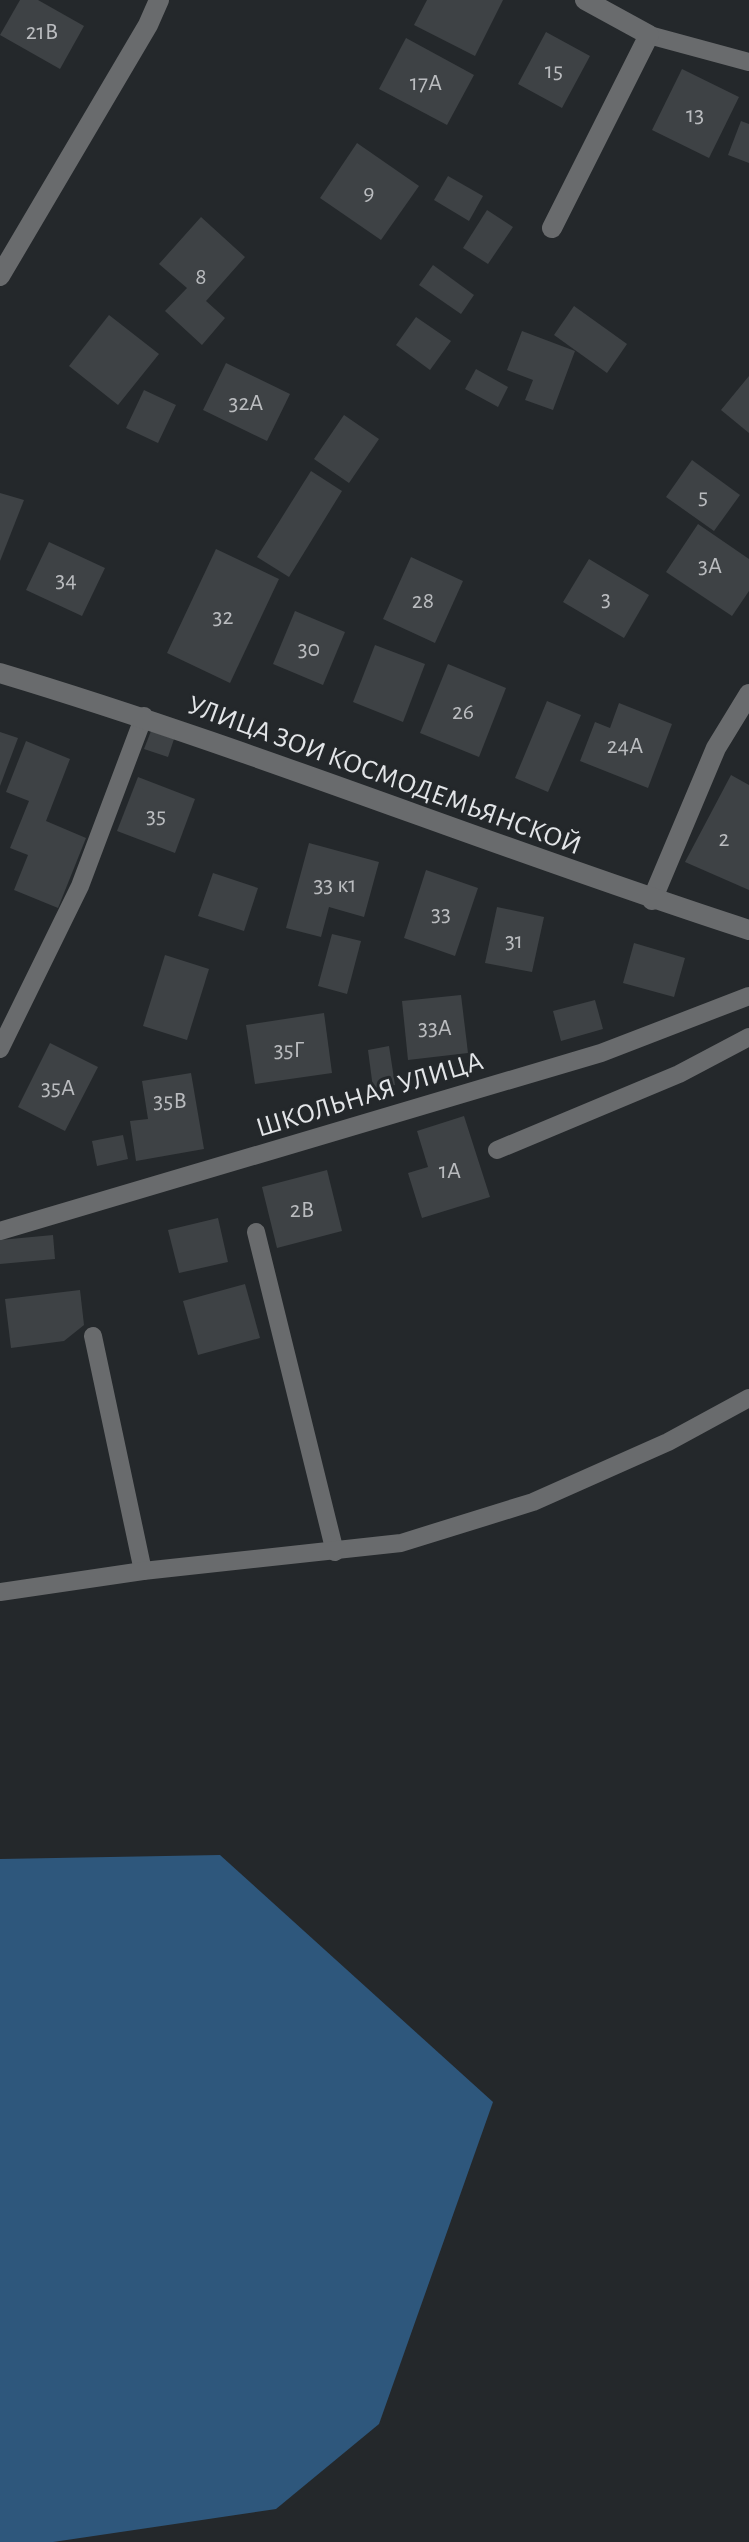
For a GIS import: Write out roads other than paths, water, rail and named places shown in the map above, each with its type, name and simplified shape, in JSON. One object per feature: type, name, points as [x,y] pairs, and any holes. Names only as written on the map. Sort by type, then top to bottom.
[{"type":"street","points":[[0,276],[148,25],[159,0]]},
{"type":"street","points":[[552,228],[649,35],[585,0]]},
{"type":"street","name":"УЛИЦА ЗОИ КОСМОДЕМЬЯНСКОЙ","points":[[0,673],[144,716],[652,900],[749,930]]},
{"type":"street","points":[[652,900],[716,748],[749,694]]},
{"type":"lane","points":[[649,35],[749,62]]},
{"type":"lane","points":[[0,1049],[80,886],[144,716]]},
{"type":"lane","name":"ШКОЛЬНАЯ УЛИЦА","points":[[0,1231],[601,1053],[749,996]]},
{"type":"lane","points":[[497,1150],[679,1074],[749,1037]]},
{"type":"lane","points":[[256,1232],[335,1552]]},
{"type":"lane","points":[[93,1336],[143,1571]]},
{"type":"lane","points":[[0,1592],[143,1571],[401,1543],[533,1502],[668,1442],[749,1398]]}]
